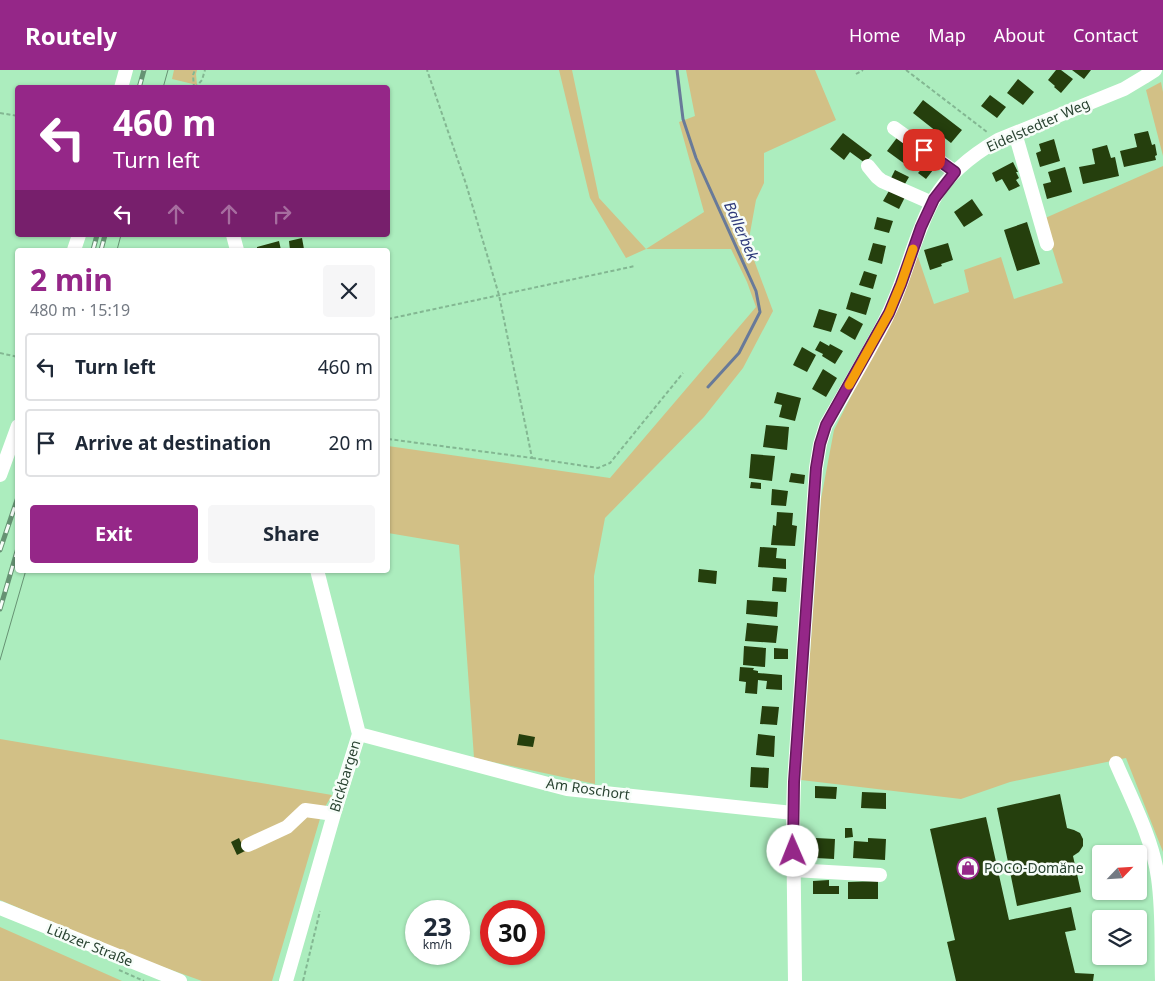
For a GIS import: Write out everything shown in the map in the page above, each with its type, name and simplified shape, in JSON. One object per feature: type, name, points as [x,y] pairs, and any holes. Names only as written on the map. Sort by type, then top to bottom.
[{"type":"street","points":[[123,85],[126,70]]},
{"type":"street","name":"Eidelstedter Weg","points":[[795,981],[794,772],[816,468],[820,444],[826,425],[889,313],[921,227],[932,203],[955,172],[981,150],[998,140],[1124,88],[1155,70]]},
{"type":"street","points":[[894,128],[955,172]]},
{"type":"street","points":[[1015,133],[1048,244]]},
{"type":"street","points":[[868,166],[882,181],[932,203]]},
{"type":"street","points":[[0,475],[15,434]]},
{"type":"street","name":"Bickbargen","points":[[286,981],[358,734],[317,573]]},
{"type":"street","name":"Am Roschort","points":[[358,734],[567,789],[793,813]]},
{"type":"street","points":[[1116,763],[1151,848],[1158,877],[1162,939],[1162,981]]},
{"type":"street","points":[[248,845],[287,827],[305,810],[334,814]]},
{"type":"street","points":[[794,870],[880,875]]},
{"type":"street","name":"Lübzer Straße","points":[[0,908],[180,981]]},
{"type":"path","points":[[194,85],[193,75],[195,70]]},
{"type":"path","points":[[197,85],[202,80],[205,70]]},
{"type":"path","points":[[426,70],[466,184],[499,295],[532,458]]},
{"type":"path","points":[[856,74],[862,70]]},
{"type":"path","points":[[906,70],[998,140]]},
{"type":"path","points":[[0,113],[15,116]]},
{"type":"path","points":[[390,319],[635,266]]},
{"type":"path","points":[[0,353],[15,356]]},
{"type":"path","points":[[390,439],[598,468],[610,463],[683,373]]},
{"type":"path","points":[[303,981],[321,904]]},
{"type":"shaded area","points":[[174,70],[197,70],[197,85],[172,79]]},
{"type":"shaded area","points":[[559,70],[572,70],[599,198],[646,249],[626,258],[590,198]]},
{"type":"shaded area","points":[[686,70],[815,70],[836,120],[764,153],[764,183],[756,200],[748,244],[773,311],[743,368],[704,417],[605,518],[594,576],[595,784],[474,758],[459,545],[390,533],[390,446],[610,478],[756,307],[747,282],[731,249],[646,249],[704,212],[679,122],[695,116]]},
{"type":"shaded area","points":[[1161,82],[1163,92],[1163,156],[1146,90]]},
{"type":"shaded area","points":[[1163,166],[1163,852],[1126,758],[1010,782],[961,799],[801,780],[821,499],[834,430],[875,349],[917,254],[934,304],[969,292],[964,270],[1001,257],[1014,299],[1063,283],[1043,219]]},
{"type":"shaded area","points":[[0,739],[332,795],[322,812],[272,981],[202,981],[130,955],[0,900]]},
{"type":"shaded area","points":[[0,927],[122,981],[0,981]]},
{"type":"building","points":[[1056,70],[1061,70],[1073,79],[1061,93],[1048,80]]},
{"type":"building","points":[[1072,70],[1091,70],[1084,79]]},
{"type":"building","points":[[1018,79],[1034,92],[1023,105],[1007,93]]},
{"type":"building","points":[[990,95],[1006,107],[997,118],[981,106]]},
{"type":"building","points":[[923,100],[962,130],[951,143],[913,113]]},
{"type":"building","points":[[1148,131],[1152,145],[1155,144],[1156,160],[1124,167],[1120,151],[1137,147],[1134,134]]},
{"type":"building","points":[[843,133],[872,155],[865,163],[850,152],[844,160],[830,149]]},
{"type":"building","points":[[899,135],[921,151],[909,167],[887,151]]},
{"type":"building","points":[[1054,139],[1060,161],[1040,167],[1036,153],[1041,151],[1039,144]]},
{"type":"building","points":[[1107,145],[1111,158],[1115,157],[1119,176],[1083,184],[1079,167],[1095,164],[1092,149]]},
{"type":"building","points":[[1013,162],[1019,178],[1016,180],[1020,186],[1009,191],[1002,179],[996,182],[992,173]]},
{"type":"building","points":[[926,164],[933,170],[926,179],[918,173]]},
{"type":"building","points":[[1065,167],[1072,192],[1047,199],[1043,184],[1051,182],[1048,172]]},
{"type":"building","points":[[895,170],[909,177],[902,189],[889,182]]},
{"type":"building","points":[[890,189],[905,197],[899,209],[883,201]]},
{"type":"building","points":[[972,199],[983,215],[964,227],[954,212]]},
{"type":"building","points":[[877,217],[893,221],[889,233],[874,229]]},
{"type":"building","points":[[1027,222],[1040,264],[1017,271],[1004,230]]},
{"type":"building","points":[[302,238],[304,248],[290,248],[289,241]]},
{"type":"building","points":[[279,241],[281,248],[257,248]]},
{"type":"building","points":[[873,243],[886,246],[882,264],[868,260]]},
{"type":"building","points":[[948,243],[953,260],[930,270],[924,250]]},
{"type":"building","points":[[864,271],[877,275],[873,289],[859,285]]},
{"type":"building","points":[[851,292],[871,298],[866,315],[846,309]]},
{"type":"building","points":[[819,309],[837,314],[831,332],[813,327]]},
{"type":"building","points":[[849,316],[863,324],[855,340],[840,331]]},
{"type":"building","points":[[820,341],[843,351],[835,364],[815,350]]},
{"type":"building","points":[[802,347],[816,355],[807,372],[793,365]]},
{"type":"building","points":[[823,369],[837,378],[826,397],[812,389]]},
{"type":"building","points":[[777,392],[801,398],[795,421],[779,417],[782,405],[774,403]]},
{"type":"building","points":[[766,425],[789,427],[787,450],[763,447]]},
{"type":"building","points":[[751,454],[775,456],[772,481],[749,478]]},
{"type":"building","points":[[791,473],[805,475],[804,484],[789,482]]},
{"type":"building","points":[[751,482],[761,483],[761,489],[750,488]]},
{"type":"building","points":[[772,489],[788,491],[786,506],[771,505]]},
{"type":"building","points":[[777,512],[793,513],[792,525],[797,526],[795,546],[771,545],[773,525],[776,526]]},
{"type":"building","points":[[760,547],[777,548],[776,558],[786,559],[786,569],[758,567]]},
{"type":"building","points":[[699,569],[717,571],[716,584],[698,582]]},
{"type":"building","points":[[773,577],[787,578],[786,592],[772,591]]},
{"type":"building","points":[[747,600],[778,602],[777,617],[746,614]]},
{"type":"building","points":[[747,623],[778,626],[776,643],[745,641]]},
{"type":"building","points":[[744,646],[766,648],[765,667],[743,665]]},
{"type":"building","points":[[774,648],[788,649],[788,659],[774,659]]},
{"type":"building","points":[[740,667],[754,668],[753,670],[758,671],[758,673],[782,675],[782,690],[766,689],[767,681],[758,680],[757,694],[745,693],[746,682],[739,681]]},
{"type":"building","points":[[762,706],[779,707],[777,725],[760,724]]},
{"type":"building","points":[[519,734],[535,737],[533,747],[517,745]]},
{"type":"building","points":[[758,734],[775,736],[774,757],[756,755]]},
{"type":"building","points":[[751,767],[769,768],[768,788],[750,787]]},
{"type":"building","points":[[815,786],[837,787],[836,799],[815,798]]},
{"type":"building","points":[[862,792],[886,793],[886,809],[861,808]]},
{"type":"building","points":[[1060,794],[1067,828],[1080,833],[1083,839],[1083,846],[1073,856],[1081,892],[1017,906],[997,808]]},
{"type":"building","name":"POCO-Domäne","points":[[986,817],[1009,920],[1071,907],[1076,930],[1065,932],[1075,973],[1094,974],[1093,981],[956,981],[947,942],[955,940],[930,829]]},
{"type":"building","points":[[845,828],[852,828],[853,837],[845,838]]},
{"type":"building","points":[[239,838],[245,851],[237,855],[231,842]]},
{"type":"building","points":[[816,838],[835,839],[834,859],[816,858]]},
{"type":"building","points":[[868,838],[886,839],[885,860],[853,858],[854,841],[868,842]]},
{"type":"building","points":[[829,880],[829,886],[839,886],[839,894],[813,894],[813,881]]},
{"type":"building","points":[[878,881],[878,899],[848,899],[848,882]]},
{"type":"waterway","name":"Ballerbek","points":[[677,70],[683,119],[696,158],[756,291],[760,312],[739,353],[708,387]]},
{"type":"tram line","points":[[164,85],[168,70]]},
{"type":"tram line","points":[[118,248],[120,237]]},
{"type":"tram line","points":[[0,660],[25,573]]},
{"type":"railway","points":[[140,85],[144,70]]},
{"type":"railway","points":[[94,248],[96,237]]},
{"type":"railway","points":[[102,248],[104,237]]},
{"type":"railway","points":[[0,550],[15,506]]},
{"type":"railway","points":[[0,609],[15,558]]},
{"type":"slow traffic","points":[[849,385],[889,313],[913,249]]},
{"type":"place","name":"POCO-Domäne","points":[[968,868]]},
{"type":"route","points":[[793,851],[794,782],[816,468],[820,444],[826,425],[889,313],[915,242],[934,199],[955,172],[924,150]]}]
